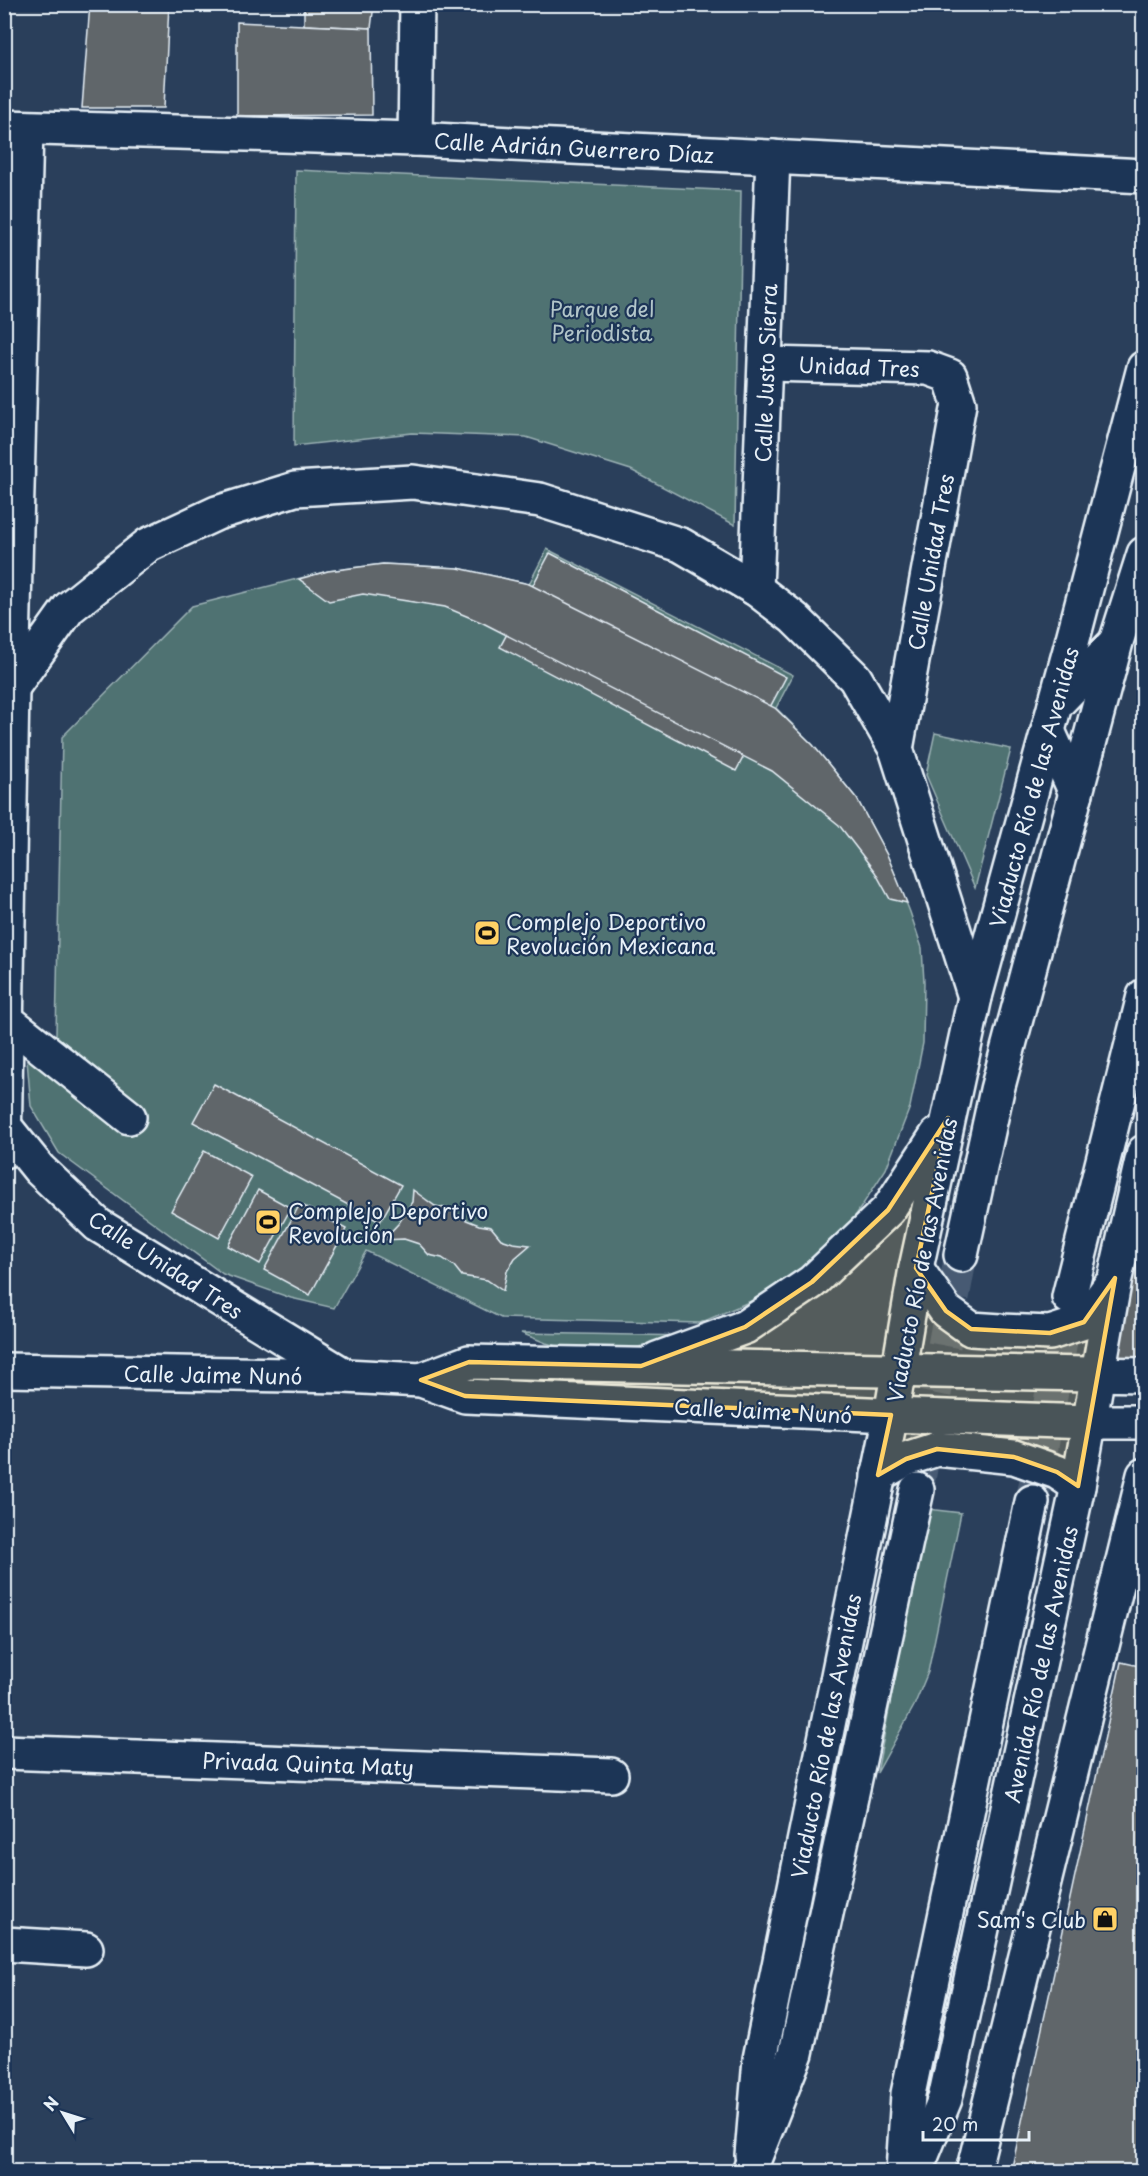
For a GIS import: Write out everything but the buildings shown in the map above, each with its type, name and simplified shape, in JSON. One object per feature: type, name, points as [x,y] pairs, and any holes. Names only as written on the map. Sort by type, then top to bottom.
[{"type":"street","points":[[415,139],[417,4]]},
{"type":"street","points":[[5,1140],[12,688],[15,127]]},
{"type":"street","name":"Calle Adrián Guerrero Díaz","points":[[15,127],[415,139],[1143,176]]},
{"type":"street","name":"Calle Justo Sierra","points":[[756,589],[773,157]]},
{"type":"street","name":"Unidad Tres","points":[[766,364],[928,368],[950,376]]},
{"type":"street","name":"Viaducto Río de las Avenidas","points":[[750,2168],[760,2059],[891,1415],[916,1268],[948,1118],[975,997],[1143,368]]},
{"type":"street","name":"Calle Unidad Tres","points":[[896,749],[959,404],[950,376]]},
{"type":"street","name":"Calle Unidad Tres","points":[[12,688],[69,608],[148,545],[217,513],[295,489],[413,482],[540,500],[681,545],[756,589],[794,618],[855,678],[896,749],[975,997]]},
{"type":"street","name":"Viaducto Río de las Avenidas","points":[[961,1255],[997,1090],[1116,642],[1143,554]]},
{"type":"street","points":[[1076,793],[1051,718],[1116,642]]},
{"type":"street","points":[[1069,1298],[1143,996]]},
{"type":"street","points":[[7,1020],[129,1117]]},
{"type":"street","points":[[641,1366],[745,1327],[812,1282],[888,1210],[948,1118]]},
{"type":"street","name":"Calle Unidad Tres","points":[[5,1140],[98,1224],[345,1376]]},
{"type":"street","name":"Avenida Río de las Avenidas","points":[[915,2172],[945,2100],[1078,1486],[1116,1278],[1143,1152]]},
{"type":"street","points":[[916,1268],[946,1311],[971,1329],[1001,1331],[1050,1333],[1084,1322],[1116,1278]]},
{"type":"street","name":"Calle Jaime Nunó","points":[[421,1380],[469,1362],[1143,1375]]},
{"type":"street","name":"Calle Jaime Nunó","points":[[4,1370],[345,1376],[421,1380],[465,1396],[891,1415],[1143,1422]]},
{"type":"street","points":[[878,1475],[906,1459],[937,1449],[1014,1457],[1057,1472],[1078,1486]]},
{"type":"street","points":[[973,2172],[1143,1475]]},
{"type":"street","name":"Viaducto Río de las Avenidas","points":[[750,2168],[796,2053],[917,1490]]},
{"type":"street","points":[[903,2172],[908,2094],[1032,1502]]},
{"type":"street","name":"Privada Quinta Maty","points":[[4,1752],[611,1774]]},
{"type":"street","points":[[4,1944],[86,1949]]},
{"type":"highlighted area","points":[[948,1118],[916,1268],[946,1311],[971,1329],[1050,1333],[1084,1322],[1115,1278],[1078,1486],[1057,1472],[1014,1457],[937,1449],[906,1459],[878,1475],[891,1415],[465,1396],[421,1380],[469,1362],[641,1366],[745,1327],[812,1282],[888,1210]]},
{"type":"green space","name":"Parque del Periodista","points":[[296,170],[741,191],[735,525],[631,470],[526,437],[412,433],[294,446]]},
{"type":"green space","name":"Complejo Deportivo Revolución Mexicana","points":[[547,549],[793,675],[776,708],[813,745],[857,799],[888,857],[922,948],[923,1043],[910,1107],[886,1169],[854,1218],[809,1265],[758,1298],[700,1323],[501,1318],[366,1251],[334,1308],[291,1298],[223,1274],[59,1153],[31,1106],[27,1060],[56,1035],[62,737],[192,606],[328,571],[383,564],[458,568],[529,584]]},
{"type":"green space","points":[[935,733],[1011,749],[975,888],[926,775]]},
{"type":"green space","points":[[521,1333],[692,1336],[633,1348],[570,1350]]},
{"type":"green space","points":[[927,1509],[961,1513],[928,1672],[914,1706],[877,1773]]},
{"type":"tunnel","points":[[917,1490],[961,1255]]},
{"type":"tunnel","points":[[1032,1502],[1068,1303]]},
{"type":"place","name":"Complejo Deportivo Revolución Mexicana","points":[[487,933]]},
{"type":"place","name":"Complejo Deportivo Revolución","points":[[268,1222]]},
{"type":"place","name":"Sam's Club","points":[[1105,1919]]}]
